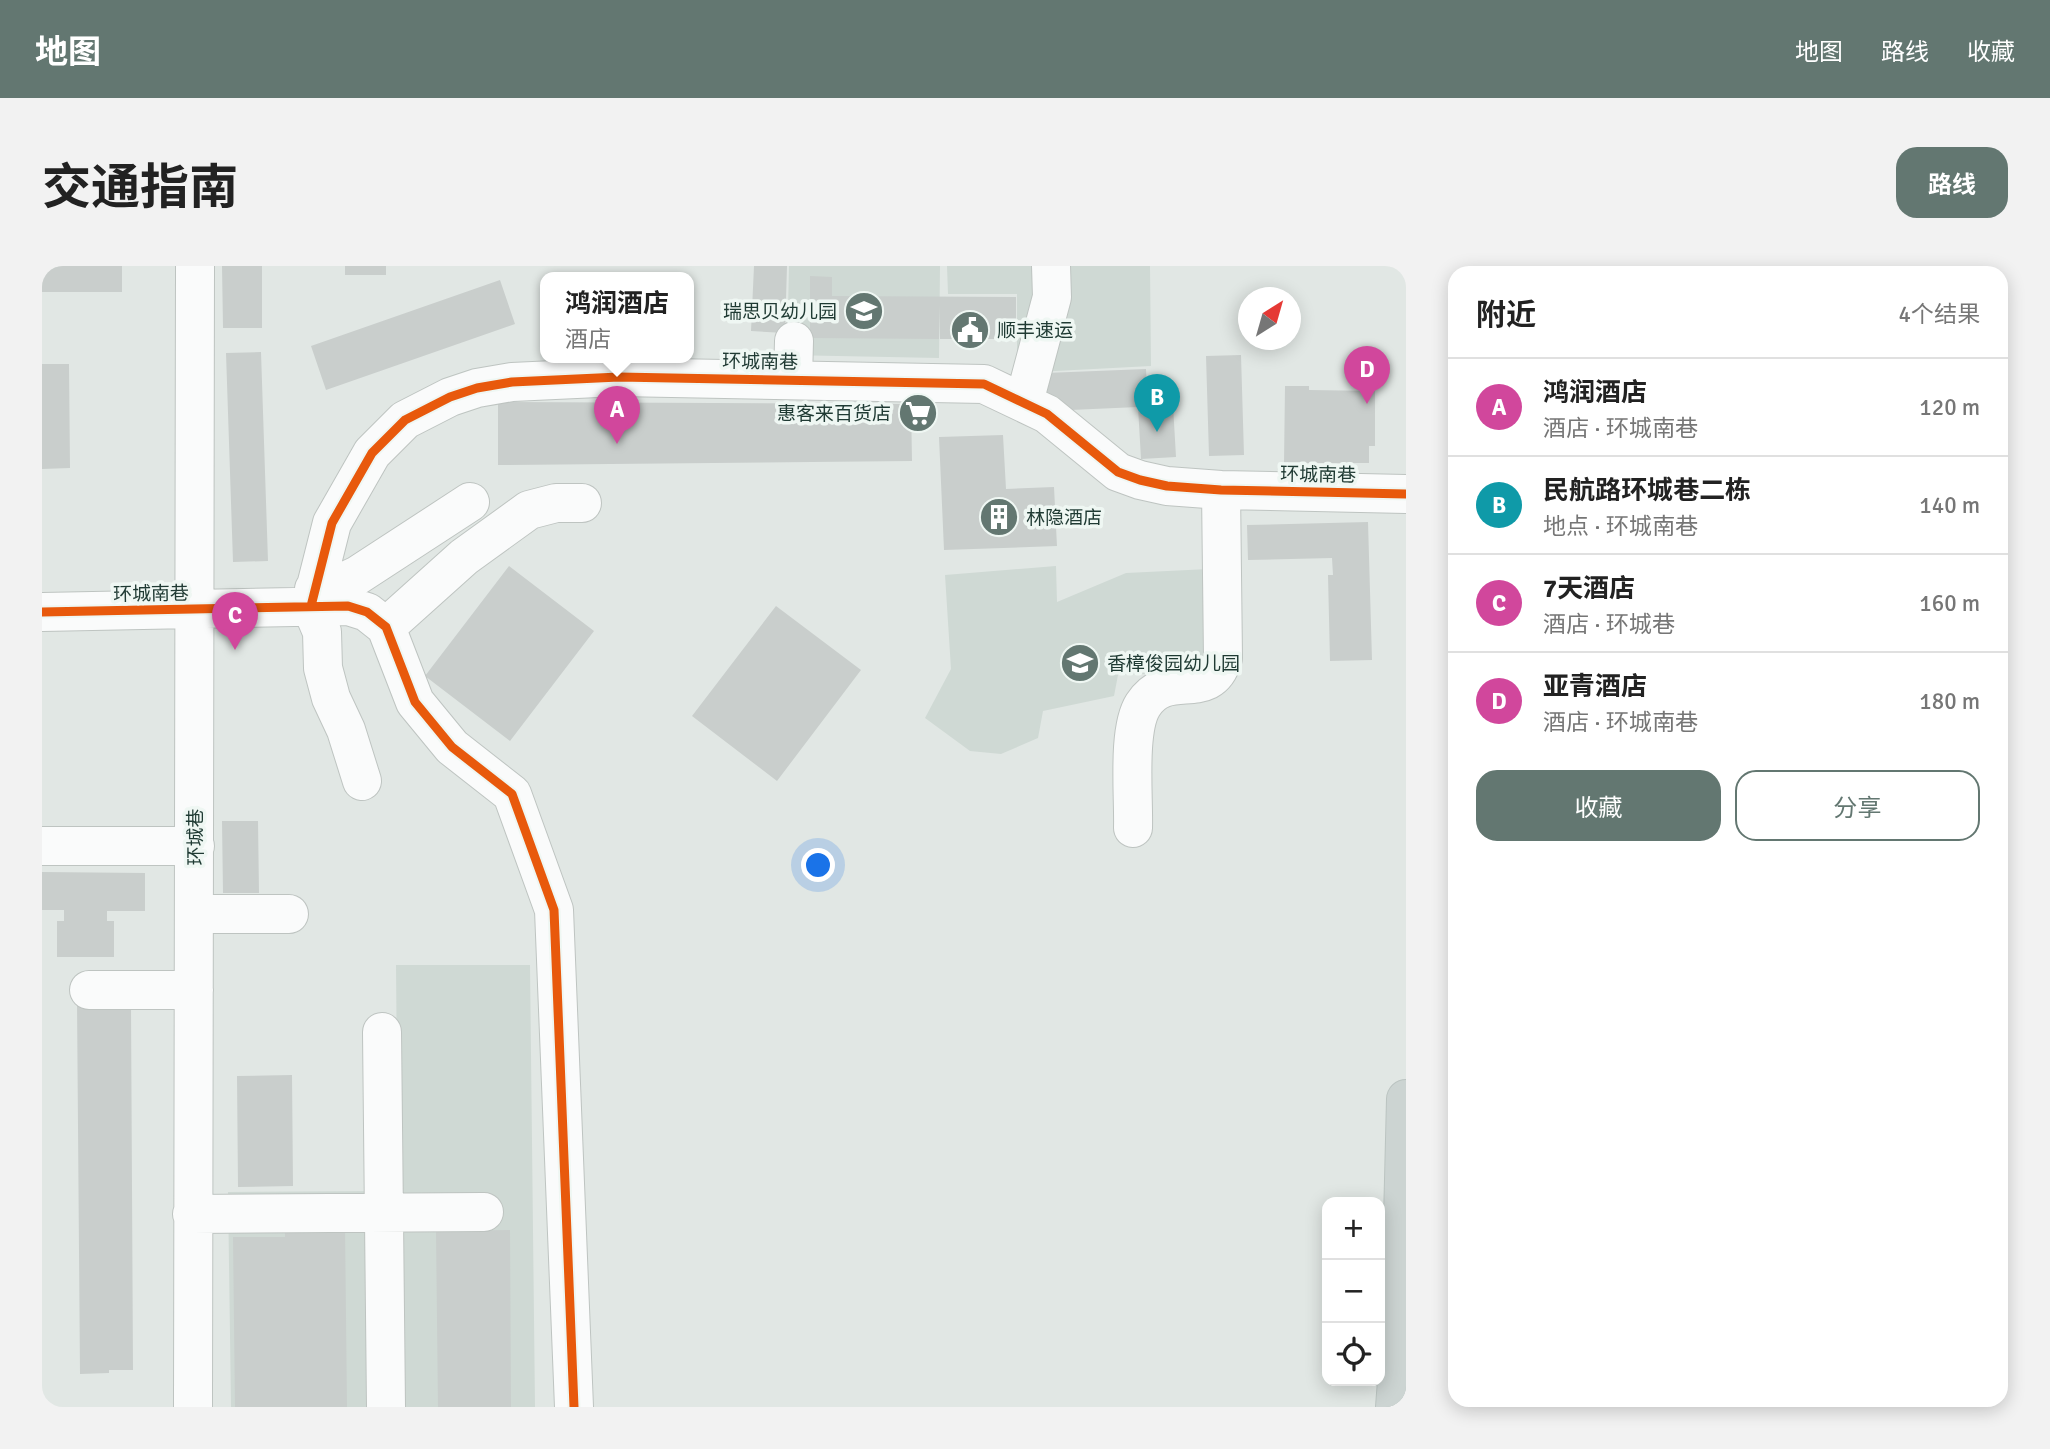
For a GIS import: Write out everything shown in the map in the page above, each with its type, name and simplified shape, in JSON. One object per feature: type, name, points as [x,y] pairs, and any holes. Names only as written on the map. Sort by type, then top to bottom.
[{"type":"main road","points":[[1395,1407],[1400,1341],[1406,1099]]},
{"type":"street","name":"环城巷","points":[[193,1407],[195,266]]},
{"type":"street","points":[[1024,402],[1052,297],[1051,266]]},
{"type":"street","points":[[793,379],[794,341]]},
{"type":"street","name":"环城南巷","points":[[42,612],[193,610],[313,598],[332,523],[372,453],[405,420],[450,397],[477,388],[512,382],[619,377],[984,384],[1047,414],[1118,472],[1167,486],[1221,490],[1406,494]]},
{"type":"street","points":[[1133,828],[1136,722],[1143,705],[1167,685],[1199,684],[1213,679],[1220,671],[1223,658],[1221,490]]},
{"type":"street","points":[[313,598],[358,575],[471,502]]},
{"type":"street","points":[[386,627],[464,557],[529,510],[556,503],[582,503]]},
{"type":"street","points":[[313,598],[367,612],[386,627],[415,702],[452,747],[512,794],[554,910],[574,1407]]},
{"type":"street","points":[[313,598],[322,632],[323,668],[331,698],[346,730],[362,781]]},
{"type":"street","points":[[42,846],[195,846]]},
{"type":"street","points":[[195,914],[289,914]]},
{"type":"street","points":[[89,990],[194,990]]},
{"type":"street","points":[[382,1032],[386,1407]]},
{"type":"street","points":[[192,1214],[484,1212]]},
{"type":"shaded area","name":"瑞思贝幼儿园","points":[[789,266],[940,266],[939,358],[787,355]]},
{"type":"shaded area","points":[[947,266],[1150,266],[1151,366],[1017,373],[1017,294],[948,294]]},
{"type":"shaded area","name":"香樟俊园幼儿园","points":[[1056,566],[1057,602],[1126,573],[1209,569],[1203,672],[1118,675],[1114,696],[1043,711],[1038,738],[1001,754],[970,751],[925,718],[951,669],[945,575]]},
{"type":"shaded area","points":[[396,965],[530,965],[535,1407],[231,1407],[228,1192],[398,1191]]},
{"type":"building","points":[[42,266],[122,266],[122,292],[42,292]]},
{"type":"building","points":[[222,266],[262,266],[262,328],[223,328]]},
{"type":"building","points":[[345,266],[386,266],[386,275],[345,275]]},
{"type":"building","points":[[754,266],[787,266],[785,333],[751,331]]},
{"type":"building","points":[[810,276],[832,277],[832,296],[1016,297],[1016,339],[940,339],[940,305],[939,339],[810,338]]},
{"type":"building","points":[[500,280],[515,324],[326,390],[311,346]]},
{"type":"building","points":[[261,352],[268,561],[233,562],[226,353]]},
{"type":"building","points":[[1241,355],[1244,455],[1209,456],[1206,356]]},
{"type":"building","points":[[42,364],[69,364],[70,468],[42,469]]},
{"type":"building","points":[[1146,369],[1148,407],[1173,405],[1176,457],[1141,459],[1138,407],[1048,411],[1046,373]]},
{"type":"building","points":[[1285,386],[1309,386],[1309,390],[1375,391],[1375,446],[1369,446],[1369,463],[1284,463]]},
{"type":"building","points":[[498,402],[911,404],[912,461],[498,465]]},
{"type":"building","name":"林隐酒店","points":[[1003,435],[1006,489],[1054,487],[1057,546],[944,550],[939,437]]},
{"type":"building","points":[[1368,522],[1372,660],[1330,661],[1328,575],[1333,575],[1332,558],[1248,560],[1247,525]]},
{"type":"building","points":[[509,566],[594,631],[510,741],[425,676]]},
{"type":"building","points":[[776,606],[861,670],[777,781],[692,716]]},
{"type":"building","points":[[222,821],[258,821],[259,893],[223,893]]},
{"type":"building","points":[[42,872],[145,873],[145,911],[107,911],[107,921],[114,921],[114,957],[57,957],[57,921],[64,921],[64,910],[42,910]]},
{"type":"building","points":[[77,1001],[131,1006],[133,1370],[109,1370],[109,1373],[80,1374]]},
{"type":"building","points":[[292,1075],[293,1186],[238,1187],[237,1076]]},
{"type":"building","points":[[285,1226],[345,1226],[347,1407],[235,1407],[233,1237],[285,1237]]},
{"type":"building","points":[[510,1230],[511,1407],[438,1407],[436,1231]]},
{"type":"cycle path","points":[[311,606],[332,523],[372,453],[405,420],[450,397],[477,388],[512,382],[619,377],[984,384],[1047,414],[1118,472],[1140,480],[1167,486],[1221,490],[1406,494]]},
{"type":"cycle path","points":[[42,612],[348,606],[367,612],[386,627],[415,702],[452,747],[512,794],[554,910],[574,1407]]},
{"type":"place","name":"瑞思贝幼儿园","points":[[864,311]]},
{"type":"place","name":"顺丰速运","points":[[970,330]]},
{"type":"place","name":"亚青酒店","points":[[1367,404]]},
{"type":"place","name":"惠客来百货店","points":[[918,413]]},
{"type":"place","name":"民航路环城巷二栋","points":[[1157,432]]},
{"type":"place","name":"鸿润酒店","points":[[617,444]]},
{"type":"place","name":"林隐酒店","points":[[999,517]]},
{"type":"place","name":"7天酒店","points":[[235,650]]},
{"type":"place","name":"香樟俊园幼儿园","points":[[1080,663]]}]
